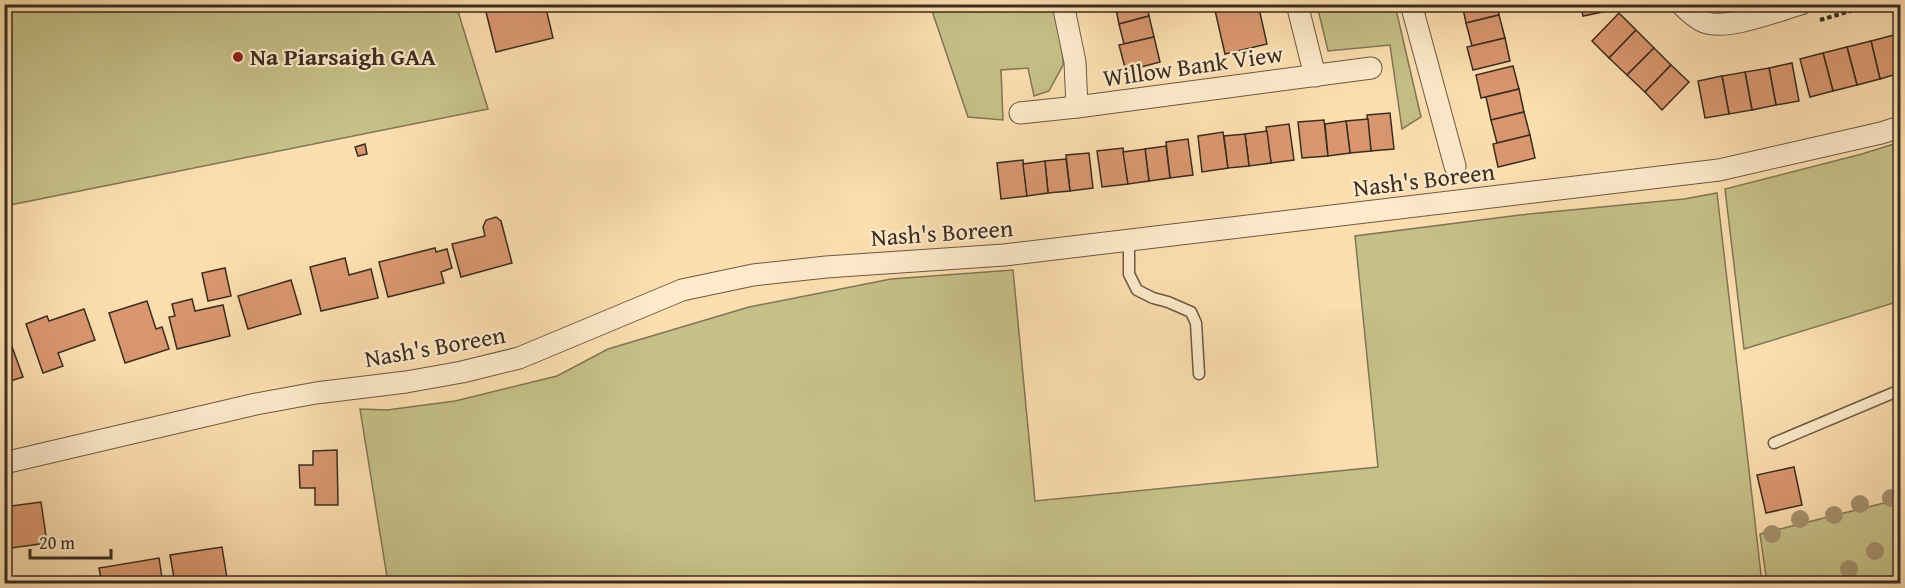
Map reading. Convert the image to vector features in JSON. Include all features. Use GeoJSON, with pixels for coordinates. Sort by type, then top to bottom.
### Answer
{"type":"FeatureCollection","features":[{"type":"Feature","properties":{"kind":"street","name":"Willow Bank View"},"geometry":{"type":"LineString","coordinates":[[1063,4],[1075,62],[1077,107]]}},
{"type":"Feature","properties":{"kind":"street","name":"Willow Bank View"},"geometry":{"type":"LineString","coordinates":[[1297,4],[1315,76]]}},
{"type":"Feature","properties":{"kind":"street"},"geometry":{"type":"LineString","coordinates":[[1411,4],[1455,166]]}},
{"type":"Feature","properties":{"kind":"street"},"geometry":{"type":"LineString","coordinates":[[1681,4],[1703,22],[1724,24],[1741,22],[1801,4]]}},
{"type":"Feature","properties":{"kind":"street","name":"Willow Bank View"},"geometry":{"type":"LineString","coordinates":[[1020,113],[1371,68]]}},
{"type":"Feature","properties":{"kind":"street","name":"Nash's Boreen"},"geometry":{"type":"LineString","coordinates":[[4,463],[256,404],[316,393],[405,382],[462,372],[519,358],[682,290],[753,275],[826,267],[1004,255],[1719,170],[1900,127]]}},
{"type":"Feature","properties":{"kind":"lane"},"geometry":{"type":"LineString","coordinates":[[1129,241],[1130,274],[1137,290],[1191,312],[1196,323],[1199,374]]}},
{"type":"Feature","properties":{"kind":"lane"},"geometry":{"type":"LineString","coordinates":[[1774,443],[1900,390]]}},
{"type":"Feature","properties":{"kind":"shaded area"},"geometry":{"type":"Polygon","coordinates":[[[1704,4],[1751,5],[1722,10],[1704,4]]]}},
{"type":"Feature","properties":{"kind":"shaded area","name":"Na Piarsaigh GAA"},"geometry":{"type":"Polygon","coordinates":[[[4,5],[456,5],[488,109],[5,206],[4,5]]]}},
{"type":"Feature","properties":{"kind":"shaded area"},"geometry":{"type":"Polygon","coordinates":[[[930,5],[1056,5],[1063,28],[1063,65],[1049,91],[1034,96],[1028,68],[1001,70],[1003,120],[968,117],[930,5]]]}},
{"type":"Feature","properties":{"kind":"shaded area"},"geometry":{"type":"Polygon","coordinates":[[[1317,5],[1395,5],[1421,117],[1402,129],[1390,45],[1328,51],[1317,5]]]}},
{"type":"Feature","properties":{"kind":"shaded area"},"geometry":{"type":"Polygon","coordinates":[[[1900,142],[1900,301],[1744,349],[1725,189],[1900,142]]]}},
{"type":"Feature","properties":{"kind":"shaded area"},"geometry":{"type":"Polygon","coordinates":[[[1717,193],[1762,583],[388,583],[360,409],[387,410],[455,401],[557,376],[608,349],[749,307],[891,279],[1013,270],[1035,501],[1378,467],[1355,236],[1520,215],[1684,199],[1717,193]]]}},
{"type":"Feature","properties":{"kind":"shaded area"},"geometry":{"type":"Polygon","coordinates":[[[1900,499],[1900,583],[1767,583],[1760,534],[1900,499]]]}},
{"type":"Feature","properties":{"kind":"building"},"geometry":{"type":"Polygon","coordinates":[[[484,4],[545,4],[553,38],[496,52],[484,4]]]}},
{"type":"Feature","properties":{"kind":"building"},"geometry":{"type":"Polygon","coordinates":[[[1115,4],[1147,4],[1149,16],[1119,24],[1115,4]]]}},
{"type":"Feature","properties":{"kind":"building"},"geometry":{"type":"Polygon","coordinates":[[[1258,4],[1267,44],[1225,54],[1214,6],[1258,4]]]}},
{"type":"Feature","properties":{"kind":"building"},"geometry":{"type":"Polygon","coordinates":[[[1462,4],[1497,4],[1499,15],[1466,23],[1462,4]]]}},
{"type":"Feature","properties":{"kind":"building"},"geometry":{"type":"Polygon","coordinates":[[[1580,4],[1621,4],[1622,8],[1583,16],[1580,4]]]}},
{"type":"Feature","properties":{"kind":"building"},"geometry":{"type":"Polygon","coordinates":[[[1619,13],[1636,30],[1609,58],[1592,41],[1619,13]]]}},
{"type":"Feature","properties":{"kind":"building"},"geometry":{"type":"Polygon","coordinates":[[[1499,15],[1505,38],[1472,46],[1466,23],[1499,15]]]}},
{"type":"Feature","properties":{"kind":"building"},"geometry":{"type":"Polygon","coordinates":[[[1149,16],[1154,37],[1124,44],[1119,24],[1149,16]]]}},
{"type":"Feature","properties":{"kind":"building"},"geometry":{"type":"Polygon","coordinates":[[[1636,30],[1654,48],[1627,75],[1609,58],[1636,30]]]}},
{"type":"Feature","properties":{"kind":"building"},"geometry":{"type":"Polygon","coordinates":[[[1894,35],[1900,60],[1900,73],[1880,79],[1871,41],[1894,35]]]}},
{"type":"Feature","properties":{"kind":"building"},"geometry":{"type":"Polygon","coordinates":[[[1154,37],[1160,62],[1126,71],[1119,45],[1154,37]]]}},
{"type":"Feature","properties":{"kind":"building"},"geometry":{"type":"Polygon","coordinates":[[[1505,38],[1510,61],[1473,70],[1467,47],[1505,38]]]}},
{"type":"Feature","properties":{"kind":"building"},"geometry":{"type":"Polygon","coordinates":[[[1871,41],[1880,79],[1857,85],[1847,47],[1871,41]]]}},
{"type":"Feature","properties":{"kind":"building"},"geometry":{"type":"Polygon","coordinates":[[[1847,47],[1857,85],[1833,91],[1823,53],[1847,47]]]}},
{"type":"Feature","properties":{"kind":"building"},"geometry":{"type":"Polygon","coordinates":[[[1654,48],[1671,65],[1645,92],[1627,75],[1654,48]]]}},
{"type":"Feature","properties":{"kind":"building"},"geometry":{"type":"Polygon","coordinates":[[[1823,53],[1833,91],[1810,97],[1800,59],[1823,53]]]}},
{"type":"Feature","properties":{"kind":"building"},"geometry":{"type":"Polygon","coordinates":[[[1792,63],[1799,101],[1776,105],[1769,68],[1792,63]]]}},
{"type":"Feature","properties":{"kind":"building"},"geometry":{"type":"Polygon","coordinates":[[[1671,65],[1689,82],[1662,110],[1645,92],[1671,65]]]}},
{"type":"Feature","properties":{"kind":"building"},"geometry":{"type":"Polygon","coordinates":[[[1513,66],[1519,89],[1481,98],[1476,75],[1513,66]]]}},
{"type":"Feature","properties":{"kind":"building"},"geometry":{"type":"Polygon","coordinates":[[[1769,68],[1776,105],[1752,110],[1745,72],[1769,68]]]}},
{"type":"Feature","properties":{"kind":"building"},"geometry":{"type":"Polygon","coordinates":[[[1745,72],[1752,110],[1729,114],[1722,76],[1745,72]]]}},
{"type":"Feature","properties":{"kind":"building"},"geometry":{"type":"Polygon","coordinates":[[[1722,76],[1729,114],[1705,118],[1698,81],[1722,76]]]}},
{"type":"Feature","properties":{"kind":"building"},"geometry":{"type":"Polygon","coordinates":[[[1519,89],[1524,112],[1491,120],[1486,97],[1519,89]]]}},
{"type":"Feature","properties":{"kind":"building"},"geometry":{"type":"Polygon","coordinates":[[[1524,112],[1530,135],[1497,143],[1491,120],[1524,112]]]}},
{"type":"Feature","properties":{"kind":"building"},"geometry":{"type":"Polygon","coordinates":[[[1390,113],[1394,149],[1371,151],[1367,115],[1390,113]]]}},
{"type":"Feature","properties":{"kind":"building"},"geometry":{"type":"Polygon","coordinates":[[[1368,119],[1371,151],[1350,153],[1346,121],[1368,119]]]}},
{"type":"Feature","properties":{"kind":"building"},"geometry":{"type":"Polygon","coordinates":[[[1324,120],[1328,156],[1302,158],[1298,122],[1324,120]]]}},
{"type":"Feature","properties":{"kind":"building"},"geometry":{"type":"Polygon","coordinates":[[[1346,121],[1350,153],[1328,156],[1325,124],[1346,121]]]}},
{"type":"Feature","properties":{"kind":"building"},"geometry":{"type":"Polygon","coordinates":[[[1289,124],[1294,160],[1271,163],[1266,127],[1289,124]]]}},
{"type":"Feature","properties":{"kind":"building"},"geometry":{"type":"Polygon","coordinates":[[[1267,131],[1271,163],[1249,166],[1245,134],[1267,131]]]}},
{"type":"Feature","properties":{"kind":"building"},"geometry":{"type":"Polygon","coordinates":[[[1223,132],[1228,168],[1202,172],[1198,136],[1223,132]]]}},
{"type":"Feature","properties":{"kind":"building"},"geometry":{"type":"Polygon","coordinates":[[[1245,134],[1249,166],[1228,168],[1224,136],[1245,134]]]}},
{"type":"Feature","properties":{"kind":"building"},"geometry":{"type":"Polygon","coordinates":[[[1530,135],[1535,158],[1498,167],[1493,144],[1530,135]]]}},
{"type":"Feature","properties":{"kind":"building"},"geometry":{"type":"Polygon","coordinates":[[[1188,139],[1193,175],[1170,178],[1166,142],[1188,139]]]}},
{"type":"Feature","properties":{"kind":"building"},"geometry":{"type":"Polygon","coordinates":[[[365,144],[367,154],[358,156],[355,147],[365,144]]]}},
{"type":"Feature","properties":{"kind":"building"},"geometry":{"type":"Polygon","coordinates":[[[1166,146],[1170,178],[1149,181],[1145,149],[1166,146]]]}},
{"type":"Feature","properties":{"kind":"building"},"geometry":{"type":"Polygon","coordinates":[[[1123,148],[1128,184],[1102,187],[1097,151],[1123,148]]]}},
{"type":"Feature","properties":{"kind":"building"},"geometry":{"type":"Polygon","coordinates":[[[1145,149],[1149,181],[1128,184],[1123,152],[1145,149]]]}},
{"type":"Feature","properties":{"kind":"building"},"geometry":{"type":"Polygon","coordinates":[[[1089,153],[1093,188],[1070,191],[1066,155],[1089,153]]]}},
{"type":"Feature","properties":{"kind":"building"},"geometry":{"type":"Polygon","coordinates":[[[1066,159],[1070,191],[1048,193],[1045,161],[1066,159]]]}},
{"type":"Feature","properties":{"kind":"building"},"geometry":{"type":"Polygon","coordinates":[[[1023,160],[1027,196],[1001,199],[997,163],[1023,160]]]}},
{"type":"Feature","properties":{"kind":"building"},"geometry":{"type":"Polygon","coordinates":[[[1045,161],[1048,193],[1027,196],[1023,164],[1045,161]]]}},
{"type":"Feature","properties":{"kind":"building"},"geometry":{"type":"Polygon","coordinates":[[[496,217],[501,221],[512,263],[461,277],[452,244],[485,236],[483,227],[486,220],[496,217]]]}},
{"type":"Feature","properties":{"kind":"building"},"geometry":{"type":"Polygon","coordinates":[[[435,248],[436,252],[447,249],[452,268],[441,272],[444,283],[388,297],[379,262],[435,248]]]}},
{"type":"Feature","properties":{"kind":"building"},"geometry":{"type":"Polygon","coordinates":[[[345,258],[349,275],[371,269],[378,298],[321,311],[310,267],[345,258]]]}},
{"type":"Feature","properties":{"kind":"building"},"geometry":{"type":"Polygon","coordinates":[[[225,268],[231,296],[208,301],[202,273],[225,268]]]}},
{"type":"Feature","properties":{"kind":"building"},"geometry":{"type":"Polygon","coordinates":[[[291,280],[301,314],[248,329],[238,296],[291,280]]]}},
{"type":"Feature","properties":{"kind":"building"},"geometry":{"type":"Polygon","coordinates":[[[192,299],[195,311],[223,305],[230,336],[177,349],[169,317],[175,316],[172,304],[192,299]]]}},
{"type":"Feature","properties":{"kind":"building"},"geometry":{"type":"Polygon","coordinates":[[[147,301],[156,329],[162,327],[169,349],[125,363],[109,313],[147,301]]]}},
{"type":"Feature","properties":{"kind":"building"},"geometry":{"type":"Polygon","coordinates":[[[84,309],[95,340],[58,353],[63,366],[43,373],[26,324],[47,316],[49,321],[84,309]]]}},
{"type":"Feature","properties":{"kind":"building"},"geometry":{"type":"Polygon","coordinates":[[[1900,322],[1900,344],[1893,325],[1900,322]]]}},
{"type":"Feature","properties":{"kind":"building"},"geometry":{"type":"Polygon","coordinates":[[[11,344],[23,377],[4,383],[4,346],[11,344]]]}},
{"type":"Feature","properties":{"kind":"building"},"geometry":{"type":"Polygon","coordinates":[[[337,450],[338,505],[315,505],[315,488],[300,488],[299,465],[313,465],[313,451],[337,450]]]}},
{"type":"Feature","properties":{"kind":"building"},"geometry":{"type":"Polygon","coordinates":[[[1794,467],[1802,505],[1766,513],[1757,475],[1794,467]]]}},
{"type":"Feature","properties":{"kind":"building"},"geometry":{"type":"Polygon","coordinates":[[[41,502],[47,543],[4,549],[4,507],[41,502]]]}},
{"type":"Feature","properties":{"kind":"building"},"geometry":{"type":"Polygon","coordinates":[[[222,547],[227,578],[192,584],[175,584],[170,555],[222,547]]]}},
{"type":"Feature","properties":{"kind":"building"},"geometry":{"type":"Polygon","coordinates":[[[159,558],[163,584],[102,584],[99,568],[159,558]]]}},
{"type":"Feature","properties":{"kind":"place","name":"Na Piarsaigh GAA"},"geometry":{"type":"Point","coordinates":[238,57]}}]}
